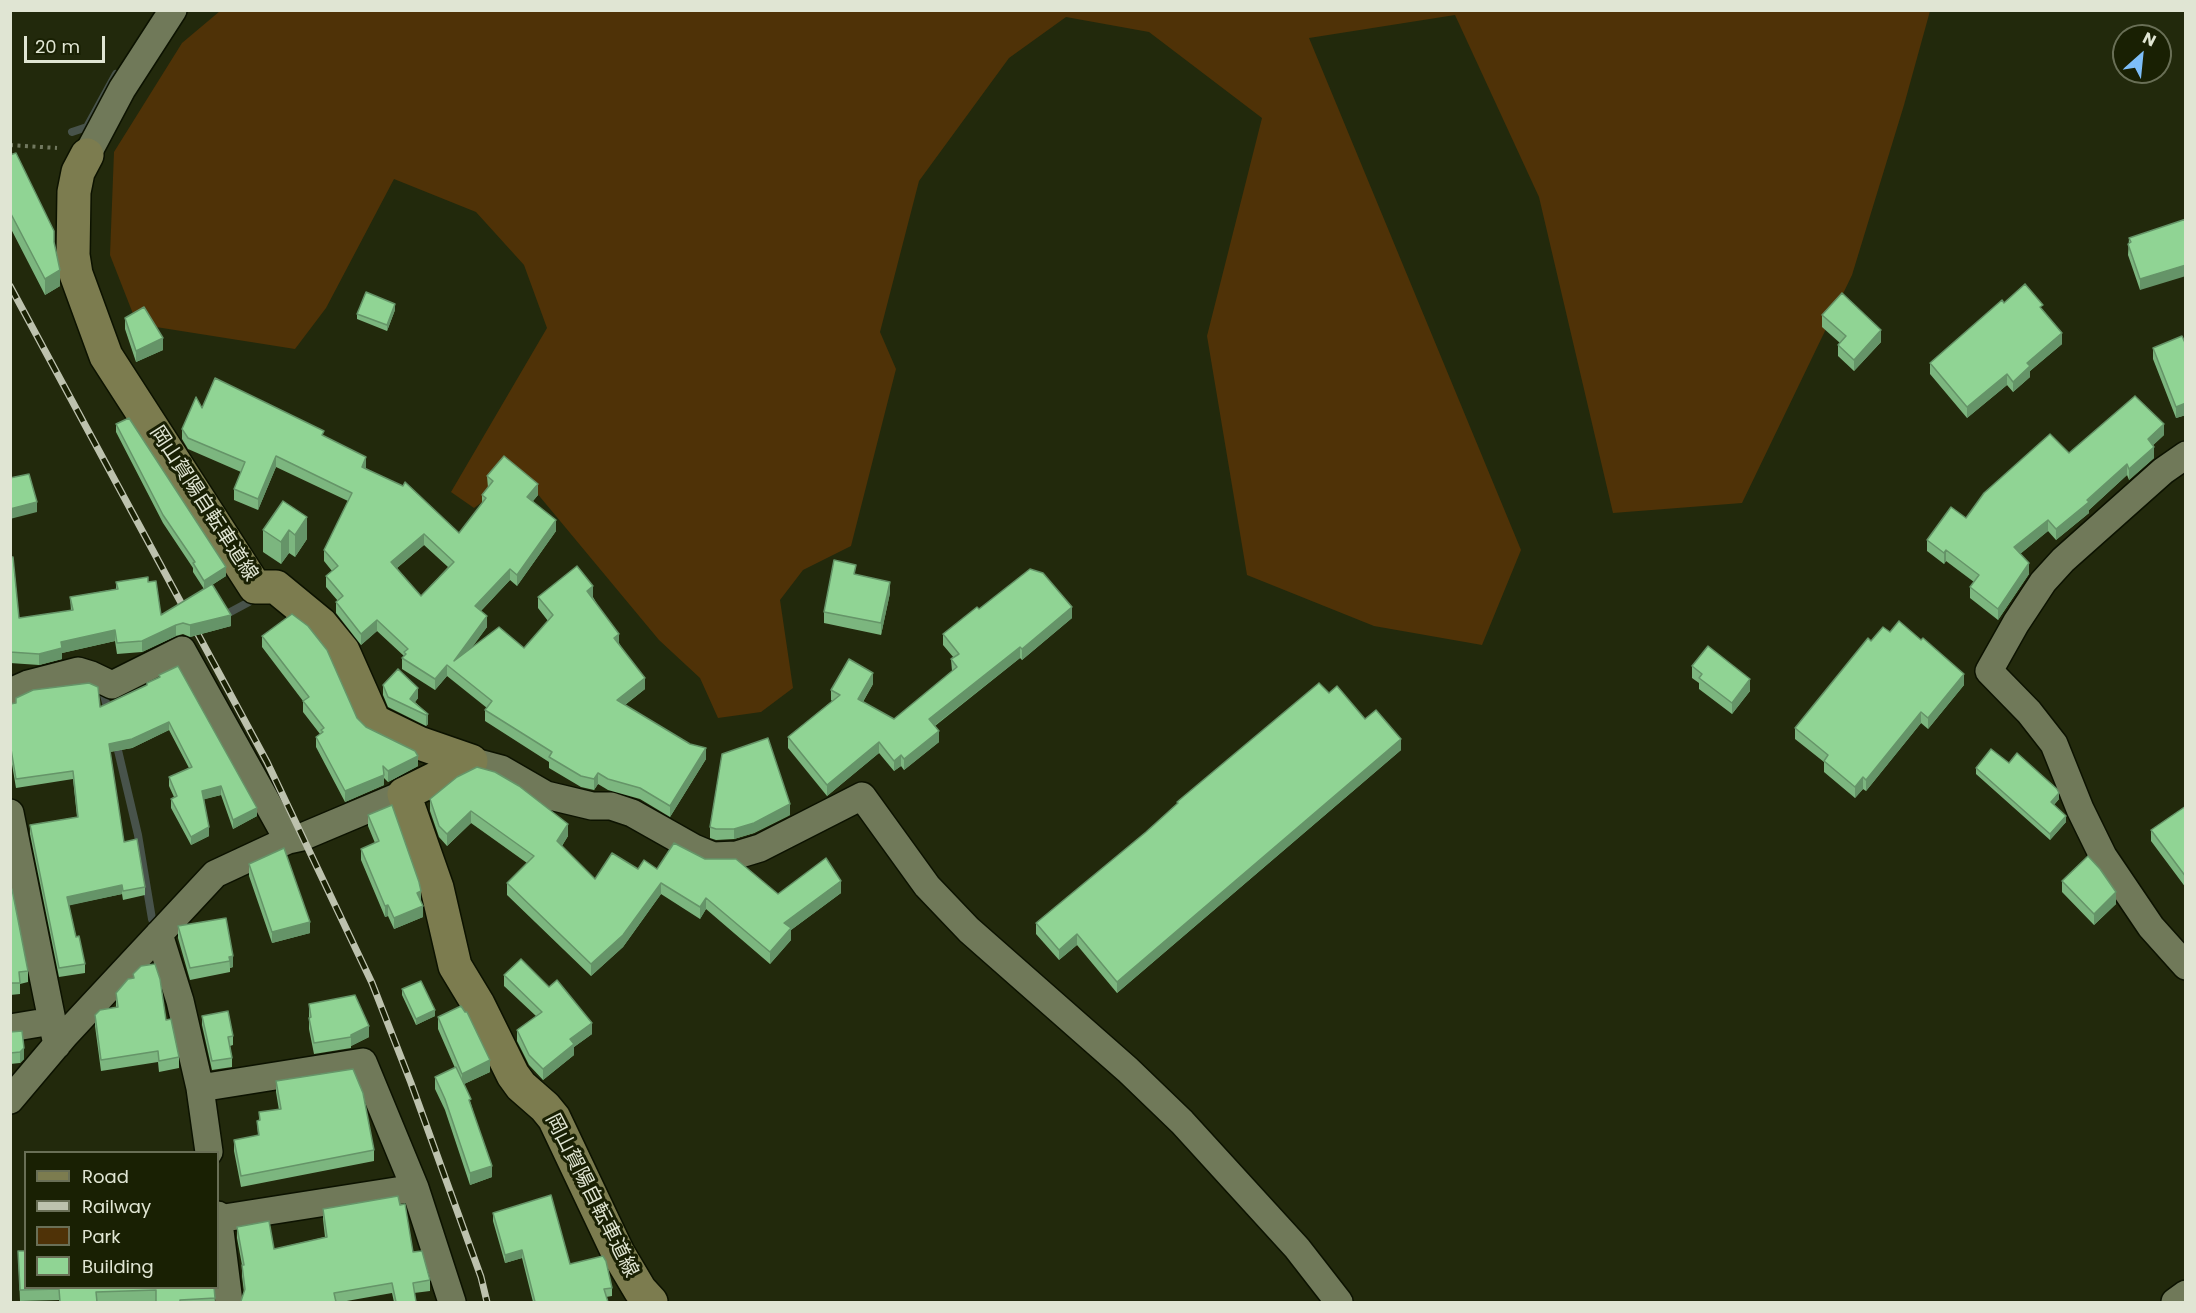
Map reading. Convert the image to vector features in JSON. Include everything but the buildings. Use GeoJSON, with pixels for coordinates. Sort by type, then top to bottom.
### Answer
{"type":"FeatureCollection","features":[{"type":"Feature","properties":{"kind":"main road","name":"岡山賀陽自転車道線"},"geometry":{"type":"LineString","coordinates":[[87,155],[78,172],[74,192],[73,255],[76,274],[106,356],[255,587],[276,587],[321,624],[343,651],[374,721],[419,742],[471,761]]}},
{"type":"Feature","properties":{"kind":"main road"},"geometry":{"type":"LineString","coordinates":[[404,794],[471,761]]}},
{"type":"Feature","properties":{"kind":"main road","name":"岡山賀陽自転車道線"},"geometry":{"type":"LineString","coordinates":[[404,794],[437,888],[455,966],[478,1004],[513,1075],[521,1086],[554,1118],[618,1253],[640,1290],[651,1302]]}},
{"type":"Feature","properties":{"kind":"street"},"geometry":{"type":"LineString","coordinates":[[87,155],[122,89],[172,10]]}},
{"type":"Feature","properties":{"kind":"street"},"geometry":{"type":"LineString","coordinates":[[2186,455],[2163,471],[2063,560],[2043,582],[2016,623],[1989,672],[2029,712],[2054,744],[2080,809],[2103,856],[2151,927],[2186,966]]}},
{"type":"Feature","properties":{"kind":"street"},"geometry":{"type":"LineString","coordinates":[[10,692],[28,684],[78,671],[112,685],[182,650],[288,840]]}},
{"type":"Feature","properties":{"kind":"street"},"geometry":{"type":"LineString","coordinates":[[471,761],[501,769],[546,795],[592,806],[611,806],[632,813],[694,848],[713,856],[736,855],[760,848],[862,796],[927,886],[986,945],[1128,1070],[1182,1122],[1297,1248],[1339,1302]]}},
{"type":"Feature","properties":{"kind":"street"},"geometry":{"type":"LineString","coordinates":[[10,1100],[55,1033],[159,934],[215,874],[288,840],[302,837],[404,794]]}},
{"type":"Feature","properties":{"kind":"street"},"geometry":{"type":"LineString","coordinates":[[10,813],[55,1033]]}},
{"type":"Feature","properties":{"kind":"street"},"geometry":{"type":"LineString","coordinates":[[159,934],[180,1001],[200,1088],[209,1151]]}},
{"type":"Feature","properties":{"kind":"street"},"geometry":{"type":"LineString","coordinates":[[10,1028],[55,1033]]}},
{"type":"Feature","properties":{"kind":"street"},"geometry":{"type":"LineString","coordinates":[[200,1088],[363,1062],[415,1188],[452,1302]]}},
{"type":"Feature","properties":{"kind":"street"},"geometry":{"type":"LineString","coordinates":[[219,1217],[415,1188]]}},
{"type":"Feature","properties":{"kind":"street"},"geometry":{"type":"LineString","coordinates":[[219,1225],[229,1302]]}},
{"type":"Feature","properties":{"kind":"street"},"geometry":{"type":"LineString","coordinates":[[2175,1302],[2186,1294]]}},
{"type":"Feature","properties":{"kind":"path"},"geometry":{"type":"LineString","coordinates":[[10,145],[70,149],[87,155]]}},
{"type":"Feature","properties":{"kind":"green space"},"geometry":{"type":"Polygon","coordinates":[[[220,11],[1930,11],[1852,275],[1742,503],[1613,513],[1539,197],[1455,15],[1309,38],[1521,550],[1482,645],[1374,626],[1247,575],[1207,336],[1262,118],[1149,32],[1066,17],[1009,58],[919,181],[880,332],[896,369],[851,546],[803,570],[780,600],[793,688],[761,712],[718,718],[700,678],[659,640],[521,474],[474,508],[451,492],[547,328],[524,265],[476,212],[394,179],[326,308],[295,349],[137,324],[110,255],[114,152],[182,43],[220,11]]]}},
{"type":"Feature","properties":{"kind":"waterway"},"geometry":{"type":"LineString","coordinates":[[72,132],[87,127],[116,74]]}},
{"type":"Feature","properties":{"kind":"waterway"},"geometry":{"type":"LineString","coordinates":[[221,617],[249,602]]}},
{"type":"Feature","properties":{"kind":"waterway"},"geometry":{"type":"LineString","coordinates":[[102,687],[109,715]]}},
{"type":"Feature","properties":{"kind":"waterway"},"geometry":{"type":"LineString","coordinates":[[116,742],[138,835],[152,919]]}},
{"type":"Feature","properties":{"kind":"railway"},"geometry":{"type":"LineString","coordinates":[[10,286],[267,762],[372,983],[411,1083],[481,1277],[487,1302]]}}]}
